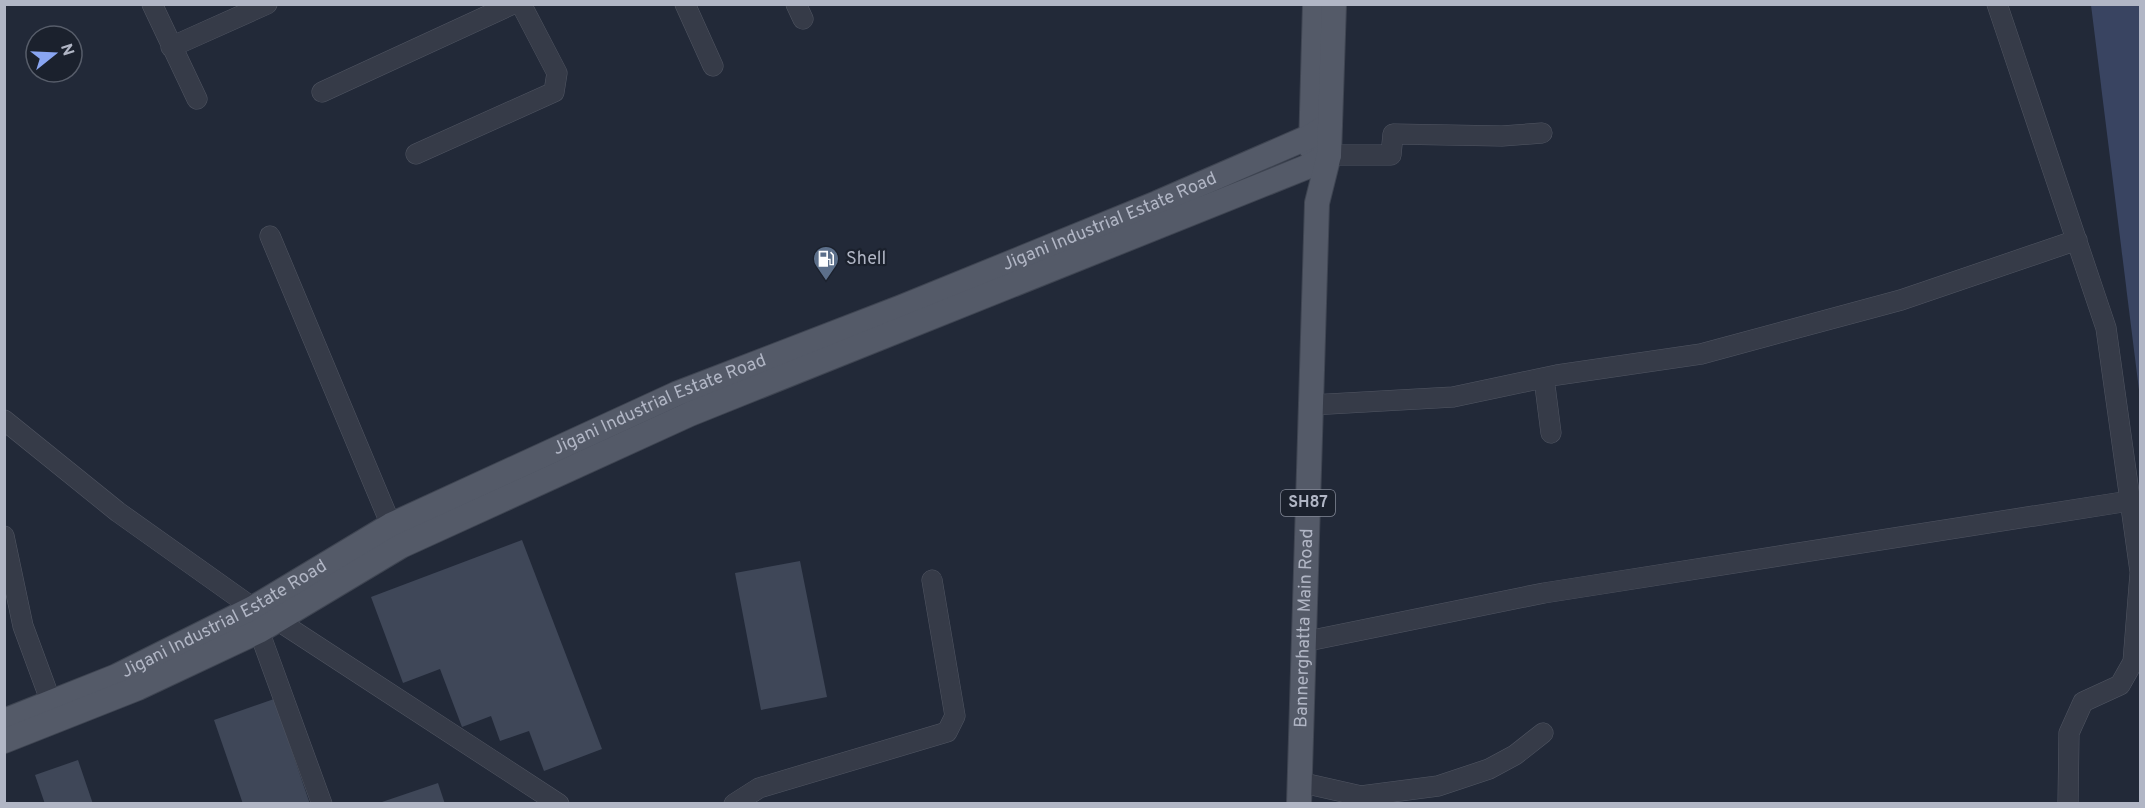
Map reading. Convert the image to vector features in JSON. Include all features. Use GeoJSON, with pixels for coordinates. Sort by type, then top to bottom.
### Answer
{"type":"FeatureCollection","features":[{"type":"Feature","properties":{"kind":"main road","name":"Bannerghatta Main Road"},"geometry":{"type":"LineString","coordinates":[[1316,4],[1321,130]]}},
{"type":"Feature","properties":{"kind":"main road","name":"Bannerghatta Main Road"},"geometry":{"type":"LineString","coordinates":[[1299,793],[1317,203],[1321,130],[1334,4]]}},
{"type":"Feature","properties":{"kind":"main road","name":"Jigani Industrial Estate Road"},"geometry":{"type":"LineString","coordinates":[[4,721],[263,620],[391,525],[676,394],[1090,230],[1321,130]]}},
{"type":"Feature","properties":{"kind":"main road","name":"Jigani Industrial Estate Road"},"geometry":{"type":"LineString","coordinates":[[4,741],[138,688],[401,546],[690,414],[918,325],[1319,160]]}},
{"type":"Feature","properties":{"kind":"street"},"geometry":{"type":"LineString","coordinates":[[152,4],[197,99]]}},
{"type":"Feature","properties":{"kind":"street"},"geometry":{"type":"LineString","coordinates":[[171,47],[267,4]]}},
{"type":"Feature","properties":{"kind":"street"},"geometry":{"type":"LineString","coordinates":[[322,92],[513,4]]}},
{"type":"Feature","properties":{"kind":"street"},"geometry":{"type":"LineString","coordinates":[[416,154],[554,92],[557,74],[521,4]]}},
{"type":"Feature","properties":{"kind":"street"},"geometry":{"type":"LineString","coordinates":[[685,4],[713,66]]}},
{"type":"Feature","properties":{"kind":"street"},"geometry":{"type":"LineString","coordinates":[[1997,4],[2106,328],[2140,573],[2133,662],[2120,685],[2084,702],[2069,733],[2068,804]]}},
{"type":"Feature","properties":{"kind":"street"},"geometry":{"type":"LineString","coordinates":[[1319,160],[1390,155],[1393,134],[1502,136],[1542,134]]}},
{"type":"Feature","properties":{"kind":"street"},"geometry":{"type":"LineString","coordinates":[[270,236],[391,525]]}},
{"type":"Feature","properties":{"kind":"street"},"geometry":{"type":"LineString","coordinates":[[1311,405],[1453,397],[1544,378],[1701,354],[1901,300],[2077,240]]}},
{"type":"Feature","properties":{"kind":"street"},"geometry":{"type":"LineString","coordinates":[[1544,378],[1551,433]]}},
{"type":"Feature","properties":{"kind":"street"},"geometry":{"type":"LineString","coordinates":[[4,420],[118,512],[263,620],[559,804]]}},
{"type":"Feature","properties":{"kind":"street"},"geometry":{"type":"LineString","coordinates":[[1303,642],[1544,593],[2129,501]]}},
{"type":"Feature","properties":{"kind":"street"},"geometry":{"type":"LineString","coordinates":[[4,536],[23,626],[51,702]]}},
{"type":"Feature","properties":{"kind":"street"},"geometry":{"type":"LineString","coordinates":[[734,804],[759,788],[947,732],[955,716],[932,580]]}},
{"type":"Feature","properties":{"kind":"street"},"geometry":{"type":"LineString","coordinates":[[263,620],[322,804]]}},
{"type":"Feature","properties":{"kind":"street"},"geometry":{"type":"LineString","coordinates":[[1299,793],[1361,796],[1438,786],[1489,769],[1515,755],[1543,733]]}},
{"type":"Feature","properties":{"kind":"water"},"geometry":{"type":"Polygon","coordinates":[[[2091,5],[2140,5],[2140,398],[2091,5]]]}},
{"type":"Feature","properties":{"kind":"building"},"geometry":{"type":"Polygon","coordinates":[[[522,540],[602,749],[544,771],[529,731],[500,741],[491,716],[462,727],[440,669],[403,683],[371,597],[522,540]]]}},
{"type":"Feature","properties":{"kind":"building"},"geometry":{"type":"Polygon","coordinates":[[[800,561],[827,697],[761,710],[735,573],[800,561]]]}},
{"type":"Feature","properties":{"kind":"building"},"geometry":{"type":"Polygon","coordinates":[[[274,699],[310,804],[243,804],[214,720],[274,699]]]}},
{"type":"Feature","properties":{"kind":"building"},"geometry":{"type":"Polygon","coordinates":[[[78,760],[93,804],[45,804],[35,775],[78,760]]]}},
{"type":"Feature","properties":{"kind":"building"},"geometry":{"type":"Polygon","coordinates":[[[438,783],[445,804],[379,804],[379,803],[438,783]]]}},
{"type":"Feature","properties":{"kind":"place","name":"Shell"},"geometry":{"type":"Point","coordinates":[826,282]}}]}
